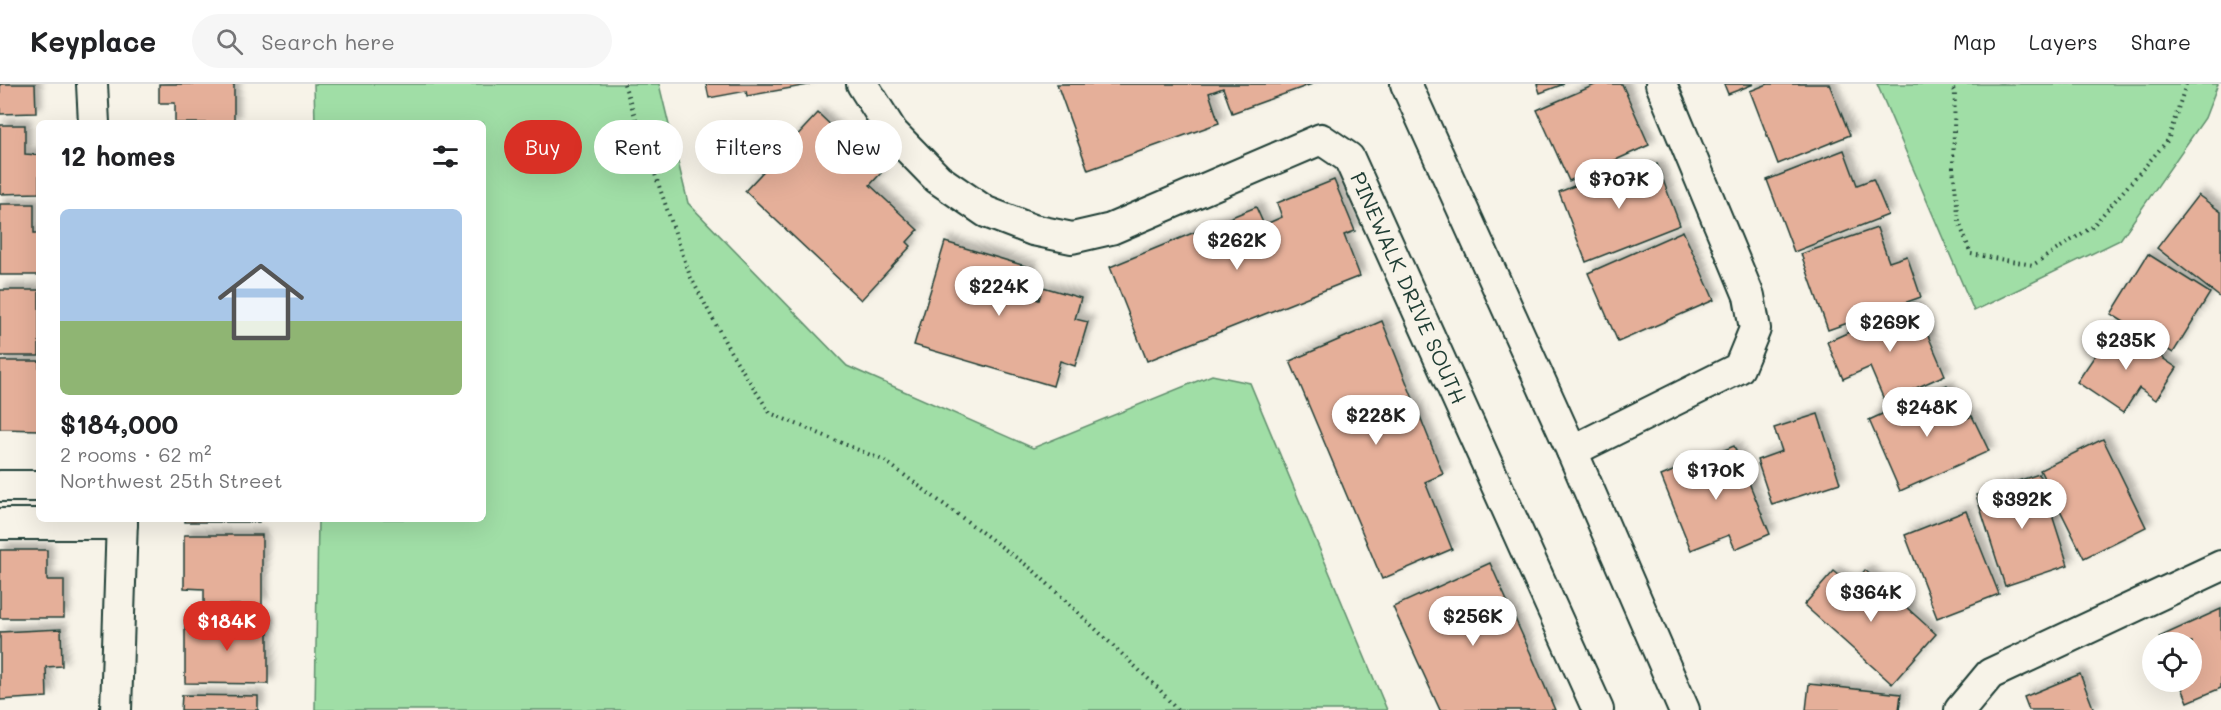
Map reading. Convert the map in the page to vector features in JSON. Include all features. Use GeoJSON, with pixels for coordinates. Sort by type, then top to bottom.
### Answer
{"type":"FeatureCollection","features":[{"type":"Feature","properties":{"kind":"street"},"geometry":{"type":"LineString","coordinates":[[92,84],[94,120]]}},
{"type":"Feature","properties":{"kind":"street","name":"PINEWALK DRIVE SOUTH"},"geometry":{"type":"LineString","coordinates":[[862,84],[893,133],[938,179],[986,212],[1033,230],[1072,238],[1111,229],[1321,139],[1349,158],[1598,710]]}},
{"type":"Feature","properties":{"kind":"street"},"geometry":{"type":"LineString","coordinates":[[1406,84],[1572,452],[1684,710]]}},
{"type":"Feature","properties":{"kind":"street"},"geometry":{"type":"LineString","coordinates":[[1572,452],[1739,368],[1755,329],[1749,296],[1661,84]]}},
{"type":"Feature","properties":{"kind":"street"},"geometry":{"type":"LineString","coordinates":[[0,486],[36,486]]}},
{"type":"Feature","properties":{"kind":"street"},"geometry":{"type":"LineString","coordinates":[[0,524],[81,522]]}},
{"type":"Feature","properties":{"kind":"street"},"geometry":{"type":"LineString","coordinates":[[116,710],[122,522]]}},
{"type":"Feature","properties":{"kind":"street"},"geometry":{"type":"LineString","coordinates":[[1960,710],[1990,674],[2221,566]]}},
{"type":"Feature","properties":{"kind":"path"},"geometry":{"type":"LineString","coordinates":[[624,84],[690,276],[730,351],[770,413],[885,461],[1033,570],[1159,689],[1177,710]]}},
{"type":"Feature","properties":{"kind":"path"},"geometry":{"type":"LineString","coordinates":[[1950,84],[1955,92],[1953,168],[1959,222],[1971,254],[2034,265],[2092,227],[2168,140],[2187,84]]}},
{"type":"Feature","properties":{"kind":"green space"},"geometry":{"type":"Polygon","coordinates":[[[314,84],[659,84],[668,120],[594,120],[594,174],[681,174],[688,203],[847,366],[1033,448],[1212,375],[1250,383],[1387,710],[315,710],[318,522],[486,522],[486,120],[315,120],[314,84]]]}},
{"type":"Feature","properties":{"kind":"green space"},"geometry":{"type":"Polygon","coordinates":[[[1877,84],[2218,84],[2205,118],[2120,240],[1974,311],[1877,84]]]}},
{"type":"Feature","properties":{"kind":"building"},"geometry":{"type":"Polygon","coordinates":[[[0,84],[35,84],[36,113],[0,114],[0,84]]]}},
{"type":"Feature","properties":{"kind":"building"},"geometry":{"type":"Polygon","coordinates":[[[159,84],[234,84],[234,120],[175,120],[175,103],[159,103],[159,84]]]}},
{"type":"Feature","properties":{"kind":"building"},"geometry":{"type":"Polygon","coordinates":[[[706,84],[808,85],[747,96],[746,91],[709,98],[706,84]]]}},
{"type":"Feature","properties":{"kind":"building"},"geometry":{"type":"Polygon","coordinates":[[[1057,84],[1312,84],[1232,113],[1223,88],[1209,93],[1219,123],[1088,170],[1057,84]]]}},
{"type":"Feature","properties":{"kind":"building"},"geometry":{"type":"Polygon","coordinates":[[[1537,84],[1564,84],[1540,93],[1537,84]]]}},
{"type":"Feature","properties":{"kind":"building"},"geometry":{"type":"Polygon","coordinates":[[[1597,84],[1622,84],[1649,145],[1569,181],[1537,110],[1597,84]]]}},
{"type":"Feature","properties":{"kind":"building"},"geometry":{"type":"Polygon","coordinates":[[[1724,84],[1754,84],[1728,94],[1724,84]]]}},
{"type":"Feature","properties":{"kind":"building"},"geometry":{"type":"Polygon","coordinates":[[[1768,84],[1829,84],[1850,135],[1778,164],[1750,91],[1768,84]]]}},
{"type":"Feature","properties":{"kind":"building"},"geometry":{"type":"Polygon","coordinates":[[[818,113],[825,120],[815,120],[815,174],[880,174],[870,185],[918,230],[907,242],[911,246],[861,300],[745,191],[761,174],[803,174],[803,129],[818,113]]]}},
{"type":"Feature","properties":{"kind":"building"},"geometry":{"type":"Polygon","coordinates":[[[0,125],[25,125],[25,154],[36,155],[36,193],[0,194],[0,125]]]}},
{"type":"Feature","properties":{"kind":"building"},"geometry":{"type":"Polygon","coordinates":[[[1844,150],[1857,185],[1873,179],[1888,215],[1794,252],[1767,180],[1844,150]]]}},
{"type":"Feature","properties":{"kind":"building"},"geometry":{"type":"Polygon","coordinates":[[[1657,164],[1680,225],[1586,262],[1559,192],[1623,167],[1627,176],[1657,164]]]}},
{"type":"Feature","properties":{"kind":"building"},"geometry":{"type":"Polygon","coordinates":[[[1334,180],[1355,231],[1344,235],[1360,276],[1147,361],[1110,267],[1256,207],[1264,225],[1282,217],[1277,203],[1334,180]]]}},
{"type":"Feature","properties":{"kind":"building"},"geometry":{"type":"Polygon","coordinates":[[[2198,195],[2221,212],[2221,298],[2157,248],[2198,195]]]}},
{"type":"Feature","properties":{"kind":"building"},"geometry":{"type":"Polygon","coordinates":[[[0,204],[34,204],[36,275],[0,275],[0,204]]]}},
{"type":"Feature","properties":{"kind":"building"},"geometry":{"type":"Polygon","coordinates":[[[1877,228],[1889,262],[1907,256],[1921,297],[1828,330],[1801,254],[1877,228]]]}},
{"type":"Feature","properties":{"kind":"building"},"geometry":{"type":"Polygon","coordinates":[[[1683,231],[1714,300],[1618,342],[1588,273],[1683,231]]]}},
{"type":"Feature","properties":{"kind":"building"},"geometry":{"type":"Polygon","coordinates":[[[945,242],[1032,268],[1023,295],[1039,300],[1043,287],[1081,298],[1075,319],[1088,322],[1075,366],[1060,361],[1053,386],[914,345],[945,242]]]}},
{"type":"Feature","properties":{"kind":"building"},"geometry":{"type":"Polygon","coordinates":[[[2148,254],[2210,293],[2173,353],[2111,314],[2148,254]]]}},
{"type":"Feature","properties":{"kind":"building"},"geometry":{"type":"Polygon","coordinates":[[[0,290],[36,290],[36,356],[0,356],[0,290]]]}},
{"type":"Feature","properties":{"kind":"building"},"geometry":{"type":"Polygon","coordinates":[[[1914,303],[1945,375],[1885,402],[1870,367],[1843,379],[1827,342],[1914,303]]]}},
{"type":"Feature","properties":{"kind":"building"},"geometry":{"type":"Polygon","coordinates":[[[1382,321],[1443,474],[1425,482],[1452,549],[1382,579],[1290,361],[1382,321]]]}},
{"type":"Feature","properties":{"kind":"building"},"geometry":{"type":"Polygon","coordinates":[[[2115,326],[2177,368],[2156,400],[2139,388],[2123,413],[2077,382],[2115,326]]]}},
{"type":"Feature","properties":{"kind":"building"},"geometry":{"type":"Polygon","coordinates":[[[0,361],[36,361],[36,430],[0,429],[0,361]]]}},
{"type":"Feature","properties":{"kind":"building"},"geometry":{"type":"Polygon","coordinates":[[[1947,385],[1963,420],[1972,416],[1989,451],[1900,491],[1869,420],[1947,385]]]}},
{"type":"Feature","properties":{"kind":"building"},"geometry":{"type":"Polygon","coordinates":[[[1818,414],[1840,483],[1772,505],[1757,460],[1782,451],[1774,428],[1818,414]]]}},
{"type":"Feature","properties":{"kind":"building"},"geometry":{"type":"Polygon","coordinates":[[[2103,439],[2146,527],[2084,558],[2040,470],[2103,439]]]}},
{"type":"Feature","properties":{"kind":"building"},"geometry":{"type":"Polygon","coordinates":[[[1734,446],[1770,534],[1735,549],[1729,535],[1691,550],[1661,476],[1734,446]]]}},
{"type":"Feature","properties":{"kind":"building"},"geometry":{"type":"Polygon","coordinates":[[[2039,474],[2068,565],[2005,586],[1976,495],[2039,474]]]}},
{"type":"Feature","properties":{"kind":"building"},"geometry":{"type":"Polygon","coordinates":[[[1966,511],[1999,594],[1937,618],[1905,535],[1966,511]]]}},
{"type":"Feature","properties":{"kind":"building"},"geometry":{"type":"Polygon","coordinates":[[[184,535],[262,535],[262,605],[204,605],[204,589],[184,588],[184,535]]]}},
{"type":"Feature","properties":{"kind":"building"},"geometry":{"type":"Polygon","coordinates":[[[0,550],[47,550],[47,580],[64,580],[64,618],[0,618],[0,550]]]}},
{"type":"Feature","properties":{"kind":"building"},"geometry":{"type":"Polygon","coordinates":[[[1490,563],[1555,710],[1440,710],[1393,607],[1490,563]]]}},
{"type":"Feature","properties":{"kind":"building"},"geometry":{"type":"Polygon","coordinates":[[[1865,570],[1936,634],[1892,684],[1804,605],[1834,571],[1852,586],[1865,570]]]}},
{"type":"Feature","properties":{"kind":"building"},"geometry":{"type":"Polygon","coordinates":[[[2221,609],[2221,688],[2188,702],[2184,692],[2202,692],[2202,632],[2170,632],[2221,609]]]}},
{"type":"Feature","properties":{"kind":"building"},"geometry":{"type":"Polygon","coordinates":[[[185,620],[268,620],[268,684],[185,683],[185,620]]]}},
{"type":"Feature","properties":{"kind":"building"},"geometry":{"type":"Polygon","coordinates":[[[61,629],[62,666],[46,667],[47,697],[0,700],[0,632],[61,629]]]}},
{"type":"Feature","properties":{"kind":"building"},"geometry":{"type":"Polygon","coordinates":[[[2080,674],[2094,710],[2029,710],[2024,697],[2080,674]]]}},
{"type":"Feature","properties":{"kind":"building"},"geometry":{"type":"Polygon","coordinates":[[[1809,684],[1901,694],[1899,710],[1806,710],[1809,684]]]}},
{"type":"Feature","properties":{"kind":"building"},"geometry":{"type":"Polygon","coordinates":[[[182,695],[258,696],[258,710],[181,710],[182,695]]]}}]}
